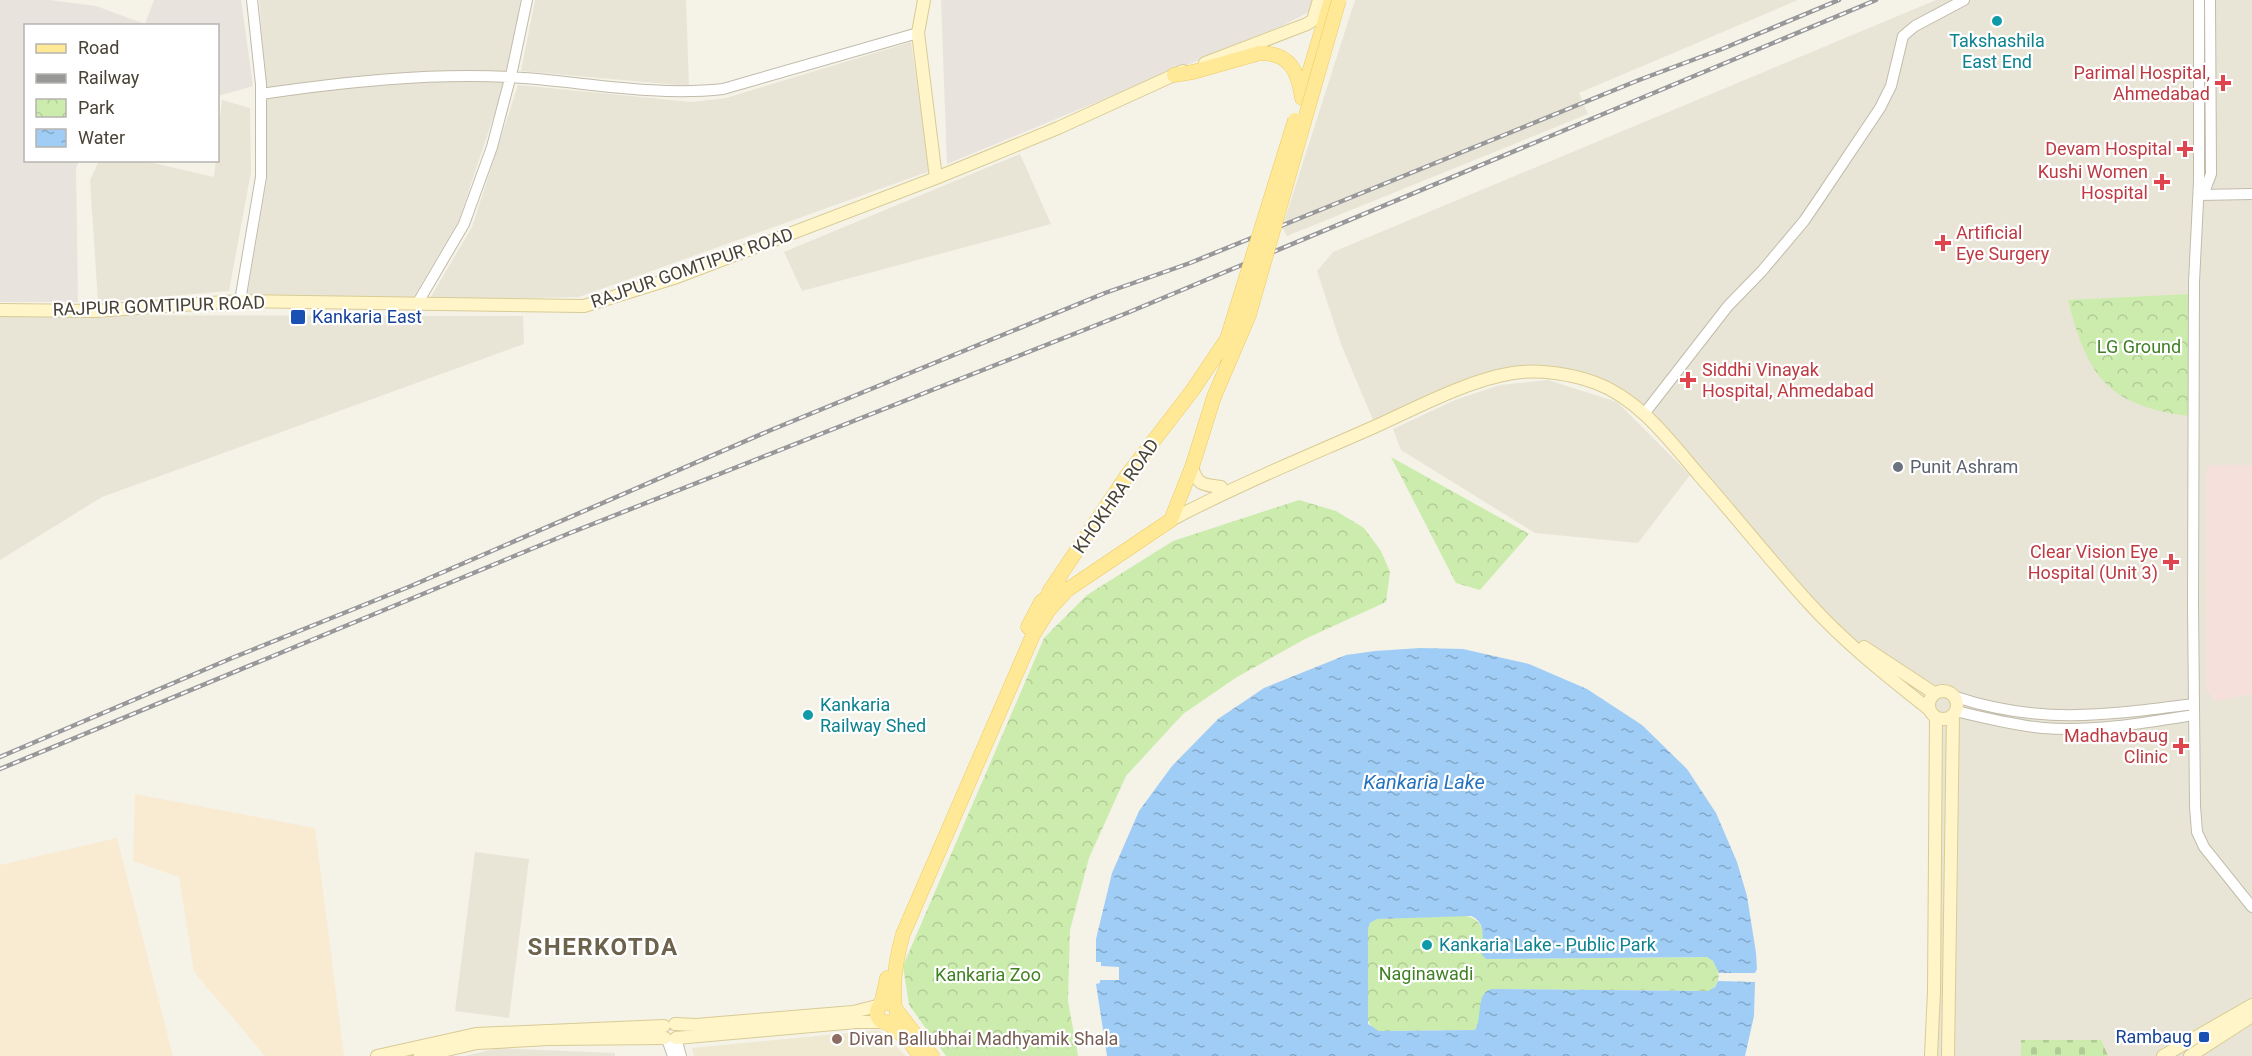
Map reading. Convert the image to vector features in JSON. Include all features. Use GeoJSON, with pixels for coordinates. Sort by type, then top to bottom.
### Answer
{"type":"FeatureCollection","features":[{"type":"Feature","properties":{"kind":"main road"},"geometry":{"type":"LineString","coordinates":[[924,0],[918,33],[936,178]]}},
{"type":"Feature","properties":{"kind":"main road","name":"RAJPUR GOMTIPUR ROAD"},"geometry":{"type":"LineString","coordinates":[[0,310],[95,311],[240,302],[584,306],[677,277],[936,178],[1058,128],[1174,75],[1307,24],[1313,20],[1319,0]]}},
{"type":"Feature","properties":{"kind":"main road","name":"KHOKHRA ROAD"},"geometry":{"type":"LineString","coordinates":[[1033,627],[1041,602],[1128,474],[1192,391],[1227,339],[1331,0]]}},
{"type":"Feature","properties":{"kind":"main road"},"geometry":{"type":"LineString","coordinates":[[1174,515],[1214,397],[1249,315],[1339,0]]}},
{"type":"Feature","properties":{"kind":"main road"},"geometry":{"type":"LineString","coordinates":[[1174,75],[1193,72],[1260,53],[1271,53],[1285,59],[1292,66],[1302,99]]}},
{"type":"Feature","properties":{"kind":"main road"},"geometry":{"type":"LineString","coordinates":[[1174,515],[1221,487],[1437,392],[1500,368],[1539,365],[1576,370],[1600,377],[1664,423],[1812,596],[1842,627],[1868,651],[1934,693]]}},
{"type":"Feature","properties":{"kind":"main road"},"geometry":{"type":"LineString","coordinates":[[1041,602],[1066,587],[1138,533],[1440,398],[1490,378],[1515,372],[1575,376],[1598,383],[1646,411],[1836,633],[1933,714],[1945,719],[1955,713]]}},
{"type":"Feature","properties":{"kind":"main road"},"geometry":{"type":"LineString","coordinates":[[1192,467],[1195,478],[1200,483],[1221,487]]}},
{"type":"Feature","properties":{"kind":"main road"},"geometry":{"type":"LineString","coordinates":[[932,1056],[891,1008],[886,988],[889,957],[894,940],[919,889],[1033,627],[1066,587],[1067,566]]}},
{"type":"Feature","properties":{"kind":"main road"},"geometry":{"type":"LineString","coordinates":[[1948,691],[1956,697],[1958,702],[1955,713],[1948,1050],[1931,1050],[1933,714],[1929,701],[1934,693],[1948,691]]}},
{"type":"Feature","properties":{"kind":"main road"},"geometry":{"type":"LineString","coordinates":[[2163,1056],[2252,1005]]}},
{"type":"Feature","properties":{"kind":"main road"},"geometry":{"type":"LineString","coordinates":[[891,1008],[878,1010],[878,1016],[909,1041],[920,1056]]}},
{"type":"Feature","properties":{"kind":"main road"},"geometry":{"type":"LineString","coordinates":[[669,1033],[696,1025],[891,1008]]}},
{"type":"Feature","properties":{"kind":"main road"},"geometry":{"type":"LineString","coordinates":[[2190,1056],[2252,1016]]}},
{"type":"Feature","properties":{"kind":"main road"},"geometry":{"type":"LineString","coordinates":[[377,1056],[476,1034],[493,1038],[669,1033],[887,1022]]}},
{"type":"Feature","properties":{"kind":"main road"},"geometry":{"type":"LineString","coordinates":[[420,1056],[493,1038]]}},
{"type":"Feature","properties":{"kind":"street"},"geometry":{"type":"LineString","coordinates":[[240,302],[261,177],[261,94],[252,0]]}},
{"type":"Feature","properties":{"kind":"street"},"geometry":{"type":"LineString","coordinates":[[417,304],[464,224],[492,147],[511,77],[527,0]]}},
{"type":"Feature","properties":{"kind":"street"},"geometry":{"type":"LineString","coordinates":[[1646,411],[1728,306],[1762,271],[1814,206],[1878,112],[1891,86],[1903,36],[1915,26],[1964,0]]}},
{"type":"Feature","properties":{"kind":"street"},"geometry":{"type":"LineString","coordinates":[[2192,0],[2193,173],[2201,195]]}},
{"type":"Feature","properties":{"kind":"street"},"geometry":{"type":"LineString","coordinates":[[2199,0],[2202,180]]}},
{"type":"Feature","properties":{"kind":"street"},"geometry":{"type":"LineString","coordinates":[[2204,0],[2202,180],[2194,282],[2195,806],[2197,832],[2204,847],[2252,907]]}},
{"type":"Feature","properties":{"kind":"street"},"geometry":{"type":"LineString","coordinates":[[2201,195],[2211,174],[2210,0]]}},
{"type":"Feature","properties":{"kind":"street"},"geometry":{"type":"LineString","coordinates":[[261,94],[302,88],[447,76],[511,77],[692,92],[723,89],[918,33]]}},
{"type":"Feature","properties":{"kind":"street"},"geometry":{"type":"LineString","coordinates":[[2201,195],[2252,194]]}},
{"type":"Feature","properties":{"kind":"street"},"geometry":{"type":"LineString","coordinates":[[1956,697],[1977,704],[2044,716],[2194,710]]}},
{"type":"Feature","properties":{"kind":"street"},"geometry":{"type":"LineString","coordinates":[[1955,713],[2065,729],[2112,726],[2194,710]]}},
{"type":"Feature","properties":{"kind":"street"},"geometry":{"type":"LineString","coordinates":[[669,1033],[673,1056]]}},
{"type":"Feature","properties":{"kind":"street"},"geometry":{"type":"LineString","coordinates":[[669,1033],[681,1056]]}},
{"type":"Feature","properties":{"kind":"shaded area"},"geometry":{"type":"Polygon","coordinates":[[[0,0],[49,0],[96,6],[145,24],[24,24],[24,162],[79,162],[76,168],[78,302],[0,302],[0,0]]]}},
{"type":"Feature","properties":{"kind":"shaded area"},"geometry":{"type":"Polygon","coordinates":[[[154,0],[241,0],[253,86],[219,96],[219,24],[145,24],[154,0]]]}},
{"type":"Feature","properties":{"kind":"shaded area"},"geometry":{"type":"Polygon","coordinates":[[[259,0],[521,0],[503,88],[459,220],[412,300],[247,296],[267,179],[266,84],[259,0]]]}},
{"type":"Feature","properties":{"kind":"shaded area"},"geometry":{"type":"Polygon","coordinates":[[[535,0],[686,0],[689,86],[521,71],[535,0]]]}},
{"type":"Feature","properties":{"kind":"shaded area"},"geometry":{"type":"Polygon","coordinates":[[[941,0],[1314,0],[1311,11],[1282,26],[947,164],[941,0]]]}},
{"type":"Feature","properties":{"kind":"shaded area"},"geometry":{"type":"Polygon","coordinates":[[[1355,0],[1798,0],[1579,93],[1588,114],[1287,236],[1282,228],[1355,0]]]}},
{"type":"Feature","properties":{"kind":"shaded area"},"geometry":{"type":"Polygon","coordinates":[[[1936,0],[2252,0],[2252,1056],[1931,1056],[1931,712],[1864,657],[1659,428],[1648,408],[1600,377],[1576,370],[1539,365],[1514,366],[1488,372],[1373,420],[1341,344],[1317,271],[1333,252],[1936,0]]]}},
{"type":"Feature","properties":{"kind":"shaded area"},"geometry":{"type":"Polygon","coordinates":[[[911,42],[930,171],[579,297],[429,300],[472,227],[518,85],[692,102],[726,98],[911,42]]]}},
{"type":"Feature","properties":{"kind":"shaded area"},"geometry":{"type":"Polygon","coordinates":[[[222,100],[250,108],[251,172],[229,291],[98,302],[90,180],[99,162],[149,162],[214,177],[216,162],[219,162],[222,100]]]}},
{"type":"Feature","properties":{"kind":"shaded area"},"geometry":{"type":"Polygon","coordinates":[[[1020,154],[1051,224],[802,291],[784,252],[1020,154]]]}},
{"type":"Feature","properties":{"kind":"shaded area"},"geometry":{"type":"Polygon","coordinates":[[[0,315],[523,316],[524,344],[102,497],[0,560],[0,315]]]}},
{"type":"Feature","properties":{"kind":"shaded area"},"geometry":{"type":"Polygon","coordinates":[[[1548,380],[1617,402],[1690,475],[1638,543],[1535,533],[1401,450],[1393,429],[1455,400],[1500,385],[1548,380]]]}},
{"type":"Feature","properties":{"kind":"shaded area"},"geometry":{"type":"Polygon","coordinates":[[[2210,465],[2252,465],[2252,694],[2216,701],[2206,690],[2206,472],[2210,465]]]}},
{"type":"Feature","properties":{"kind":"shaded area"},"geometry":{"type":"Polygon","coordinates":[[[135,794],[315,828],[344,1056],[265,1056],[194,972],[179,877],[133,861],[135,794]]]}},
{"type":"Feature","properties":{"kind":"shaded area"},"geometry":{"type":"Polygon","coordinates":[[[117,838],[173,1056],[0,1056],[0,865],[117,838]]]}},
{"type":"Feature","properties":{"kind":"shaded area"},"geometry":{"type":"Polygon","coordinates":[[[475,852],[529,859],[509,1018],[455,1011],[475,852]]]}},
{"type":"Feature","properties":{"kind":"shaded area","name":"Divan Ballubhai Madhyamik Shala"},"geometry":{"type":"Polygon","coordinates":[[[879,1030],[906,1056],[694,1056],[692,1048],[879,1030]]]}},
{"type":"Feature","properties":{"kind":"shaded area"},"geometry":{"type":"Polygon","coordinates":[[[498,1048],[615,1053],[615,1056],[465,1056],[498,1048]]]}},
{"type":"Feature","properties":{"kind":"green space","name":"LG Ground"},"geometry":{"type":"Polygon","coordinates":[[[2189,294],[2189,416],[2139,404],[2120,395],[2105,383],[2093,367],[2084,349],[2068,300],[2189,294]]]}},
{"type":"Feature","properties":{"kind":"green space"},"geometry":{"type":"Polygon","coordinates":[[[1391,457],[1529,534],[1480,590],[1456,583],[1391,457]]]}},
{"type":"Feature","properties":{"kind":"green space","name":"Kankaria Zoo"},"geometry":{"type":"Polygon","coordinates":[[[1299,500],[1336,511],[1364,528],[1381,551],[1390,572],[1386,602],[1305,639],[1237,677],[1183,714],[1126,776],[1089,858],[1070,930],[1068,1001],[1078,1056],[946,1056],[909,1005],[903,966],[1044,638],[1087,595],[1173,541],[1299,500]]]}},
{"type":"Feature","properties":{"kind":"green space","name":"Naginawadi"},"geometry":{"type":"Polygon","coordinates":[[[1462,915],[1476,920],[1483,930],[1486,959],[1707,957],[1712,960],[1717,969],[1717,984],[1709,991],[1492,989],[1481,1003],[1480,1020],[1475,1030],[1379,1031],[1372,1028],[1367,1018],[1368,929],[1370,923],[1377,919],[1462,915]]]}},
{"type":"Feature","properties":{"kind":"green space"},"geometry":{"type":"Polygon","coordinates":[[[2021,1040],[2101,1040],[2108,1056],[2021,1056],[2021,1040]]]}},
{"type":"Feature","properties":{"kind":"water","name":"Kankaria Lake"},"geometry":{"type":"Polygon","coordinates":[[[1420,648],[1463,649],[1529,664],[1587,689],[1642,725],[1687,769],[1716,813],[1737,862],[1747,896],[1757,969],[1755,973],[1719,973],[1713,961],[1707,957],[1486,959],[1482,955],[1482,927],[1471,916],[1377,919],[1370,923],[1368,929],[1368,1024],[1379,1031],[1475,1030],[1483,995],[1492,989],[1708,991],[1715,987],[1718,981],[1755,982],[1754,1016],[1745,1056],[1107,1056],[1096,984],[1100,983],[1100,980],[1119,980],[1119,967],[1101,966],[1101,962],[1096,962],[1096,939],[1112,873],[1139,811],[1172,766],[1218,719],[1264,688],[1346,655],[1420,648]]]}},
{"type":"Feature","properties":{"kind":"railway"},"geometry":{"type":"LineString","coordinates":[[0,757],[232,658],[411,586],[771,430],[1105,293],[1190,263],[1839,0]]}},
{"type":"Feature","properties":{"kind":"railway"},"geometry":{"type":"LineString","coordinates":[[0,769],[570,533],[1127,313],[1876,0]]}},
{"type":"Feature","properties":{"kind":"place","name":"Takshashila East End"},"geometry":{"type":"Point","coordinates":[1997,21]}},
{"type":"Feature","properties":{"kind":"place","name":"Parimal Hospital, Ahmedabad"},"geometry":{"type":"Point","coordinates":[2223,83]}},
{"type":"Feature","properties":{"kind":"place","name":"Devam Hospital"},"geometry":{"type":"Point","coordinates":[2185,149]}},
{"type":"Feature","properties":{"kind":"place","name":"Kushi Women Hospital"},"geometry":{"type":"Point","coordinates":[2162,182]}},
{"type":"Feature","properties":{"kind":"place","name":"Artificial Eye Surgery"},"geometry":{"type":"Point","coordinates":[1943,243]}},
{"type":"Feature","properties":{"kind":"place","name":"Kankaria East"},"geometry":{"type":"Point","coordinates":[298,317]}},
{"type":"Feature","properties":{"kind":"place","name":"Siddhi Vinayak Hospital, Ahmedabad"},"geometry":{"type":"Point","coordinates":[1688,380]}},
{"type":"Feature","properties":{"kind":"place","name":"Punit Ashram"},"geometry":{"type":"Point","coordinates":[1898,467]}},
{"type":"Feature","properties":{"kind":"place","name":"Clear Vision Eye Hospital (Unit 3)"},"geometry":{"type":"Point","coordinates":[2171,562]}},
{"type":"Feature","properties":{"kind":"place","name":"Kankaria Railway Shed"},"geometry":{"type":"Point","coordinates":[808,715]}},
{"type":"Feature","properties":{"kind":"place","name":"Madhavbaug Clinic"},"geometry":{"type":"Point","coordinates":[2181,746]}},
{"type":"Feature","properties":{"kind":"place","name":"Kankaria Lake - Public Park"},"geometry":{"type":"Point","coordinates":[1427,945]}},
{"type":"Feature","properties":{"kind":"place","name":"Rambaug"},"geometry":{"type":"Point","coordinates":[2204,1037]}},
{"type":"Feature","properties":{"kind":"place","name":"Divan Ballubhai Madhyamik Shala"},"geometry":{"type":"Point","coordinates":[837,1039]}},
{"type":"Feature","properties":{"kind":"district","name":"SHERKOTDA"},"geometry":{"type":"Point","coordinates":[603,947]}}]}
